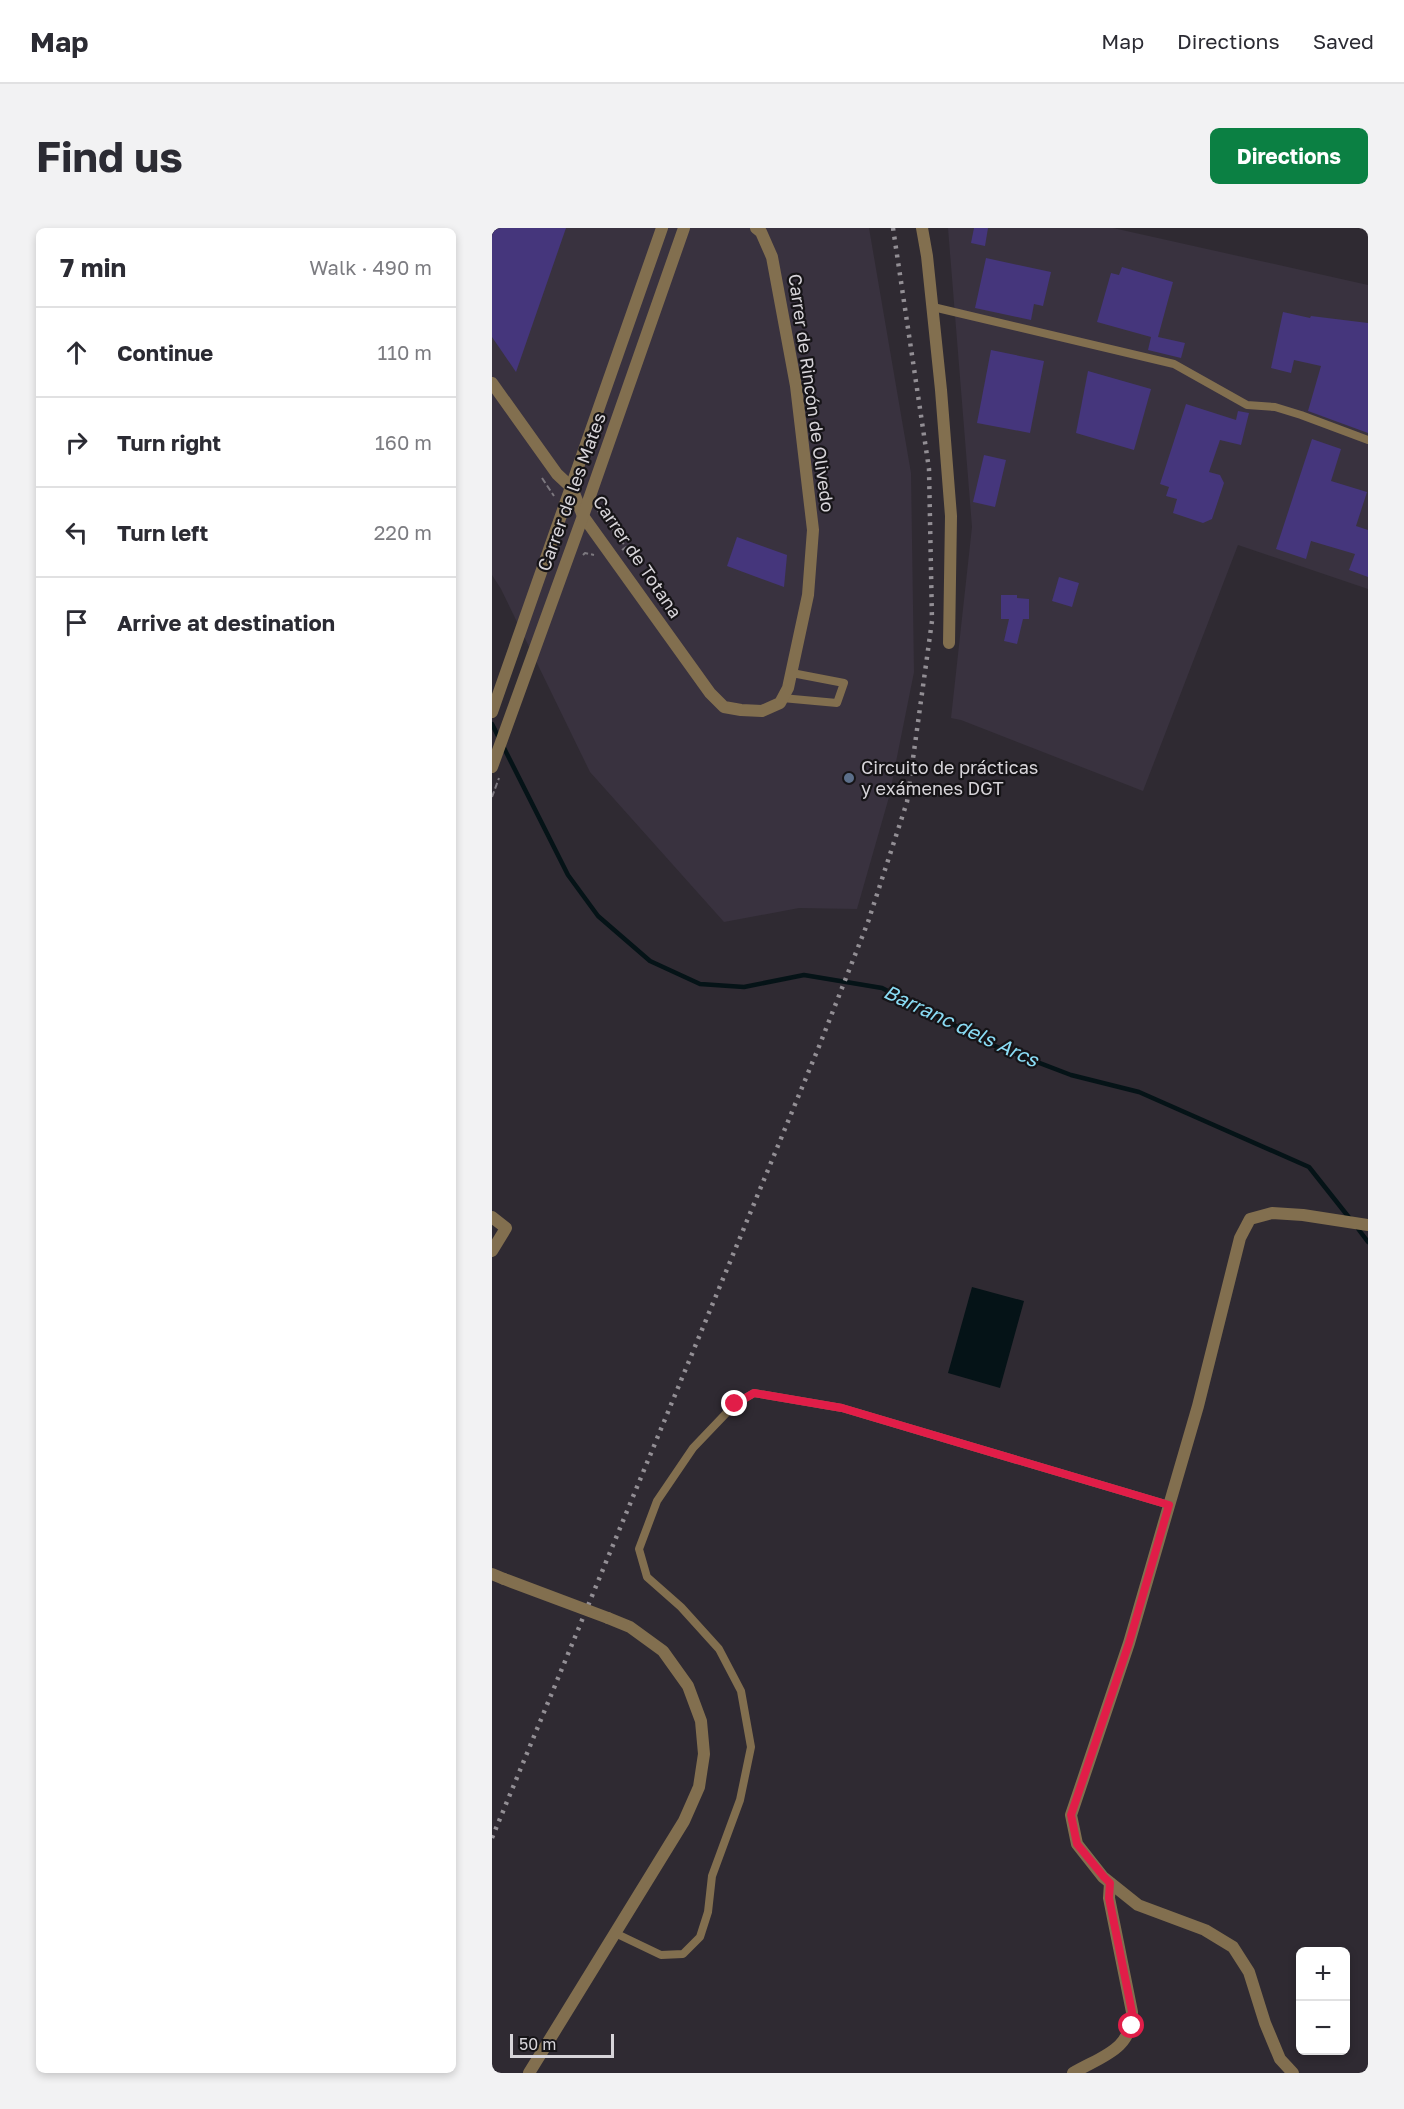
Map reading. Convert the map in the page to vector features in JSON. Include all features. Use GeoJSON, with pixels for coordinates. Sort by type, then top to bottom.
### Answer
{"type":"FeatureCollection","features":[{"type":"Feature","properties":{"kind":"street","name":"Carrer de les Mates"},"geometry":{"type":"LineString","coordinates":[[492,712],[662,228]]}},
{"type":"Feature","properties":{"kind":"street","name":"Carrer de les Mates"},"geometry":{"type":"LineString","coordinates":[[492,767],[684,228]]}},
{"type":"Feature","properties":{"kind":"street","name":"Carrer de Rincón de Olivedo"},"geometry":{"type":"LineString","coordinates":[[756,228],[761,232],[772,257],[796,386],[813,530],[808,595],[792,673],[783,698]]}},
{"type":"Feature","properties":{"kind":"street"},"geometry":{"type":"LineString","coordinates":[[922,228],[933,307],[951,516],[949,643]]}},
{"type":"Feature","properties":{"kind":"street","name":"Carrer de Totana"},"geometry":{"type":"LineString","coordinates":[[492,383],[557,474],[572,488],[583,516],[710,693],[724,707],[741,710],[762,711],[780,703],[783,698]]}},
{"type":"Feature","properties":{"kind":"street"},"geometry":{"type":"LineString","coordinates":[[1293,2073],[1280,2059],[1265,2023],[1249,1972],[1233,1947],[1205,1930],[1138,1905],[1110,1883],[1077,1844],[1071,1815],[1129,1643],[1198,1406],[1240,1238],[1250,1219],[1272,1213],[1303,1215],[1368,1225]]}},
{"type":"Feature","properties":{"kind":"street"},"geometry":{"type":"LineString","coordinates":[[492,1216],[506,1228],[492,1251]]}},
{"type":"Feature","properties":{"kind":"street"},"geometry":{"type":"LineString","coordinates":[[492,1574],[630,1627],[663,1651],[688,1686],[701,1721],[704,1754],[699,1787],[684,1821],[529,2073]]}},
{"type":"Feature","properties":{"kind":"street"},"geometry":{"type":"LineString","coordinates":[[1073,2073],[1118,2048],[1126,2039],[1132,2026],[1132,2012],[1109,1898],[1110,1883]]}},
{"type":"Feature","properties":{"kind":"lane"},"geometry":{"type":"LineString","coordinates":[[933,307],[1014,324],[1174,364],[1247,405],[1275,407],[1368,440]]}},
{"type":"Feature","properties":{"kind":"lane"},"geometry":{"type":"LineString","coordinates":[[783,698],[837,703],[844,683],[792,673]]}},
{"type":"Feature","properties":{"kind":"lane"},"geometry":{"type":"LineString","coordinates":[[615,1933],[661,1955],[683,1953],[700,1937],[708,1912],[712,1876],[740,1800],[751,1747],[741,1692],[719,1649],[681,1607],[647,1577],[639,1549],[657,1501],[668,1484],[693,1448],[735,1404],[754,1393],[842,1408],[1169,1505]]}},
{"type":"Feature","properties":{"kind":"path"},"geometry":{"type":"LineString","coordinates":[[580,557],[585,553],[605,562],[626,547],[598,510]]}},
{"type":"Feature","properties":{"kind":"shaded area"},"geometry":{"type":"Polygon","coordinates":[[[492,228],[869,228],[911,473],[914,672],[889,797],[857,909],[799,908],[724,922],[590,772],[501,589],[492,575],[492,228]]]}},
{"type":"Feature","properties":{"kind":"shaded area"},"geometry":{"type":"Polygon","coordinates":[[[948,228],[1113,228],[1368,285],[1368,589],[1238,545],[1143,791],[951,718],[972,527],[948,228]]]}},
{"type":"Feature","properties":{"kind":"shaded area"},"geometry":{"type":"Polygon","coordinates":[[[972,1287],[1024,1301],[1000,1388],[948,1373],[972,1287]]]}},
{"type":"Feature","properties":{"kind":"building"},"geometry":{"type":"Polygon","coordinates":[[[492,228],[566,228],[516,372],[492,337],[492,228]]]}},
{"type":"Feature","properties":{"kind":"building"},"geometry":{"type":"Polygon","coordinates":[[[974,228],[988,228],[985,246],[971,243],[974,228]]]}},
{"type":"Feature","properties":{"kind":"building"},"geometry":{"type":"Polygon","coordinates":[[[986,258],[1051,272],[1043,306],[1034,304],[1031,320],[975,308],[986,258]]]}},
{"type":"Feature","properties":{"kind":"building"},"geometry":{"type":"Polygon","coordinates":[[[1122,267],[1173,282],[1158,337],[1185,343],[1181,358],[1148,350],[1151,337],[1097,322],[1111,273],[1119,275],[1122,267]]]}},
{"type":"Feature","properties":{"kind":"building"},"geometry":{"type":"Polygon","coordinates":[[[1283,312],[1310,318],[1311,316],[1368,323],[1368,433],[1308,411],[1321,366],[1294,360],[1291,373],[1271,368],[1283,312]]]}},
{"type":"Feature","properties":{"kind":"building"},"geometry":{"type":"Polygon","coordinates":[[[991,350],[1044,361],[1030,433],[977,423],[991,350]]]}},
{"type":"Feature","properties":{"kind":"building"},"geometry":{"type":"Polygon","coordinates":[[[1088,371],[1151,389],[1134,450],[1076,433],[1088,371]]]}},
{"type":"Feature","properties":{"kind":"building"},"geometry":{"type":"Polygon","coordinates":[[[1186,404],[1236,420],[1238,411],[1249,413],[1241,445],[1220,440],[1209,472],[1220,475],[1224,483],[1212,519],[1203,523],[1173,513],[1177,499],[1166,496],[1169,487],[1160,484],[1186,404]]]}},
{"type":"Feature","properties":{"kind":"building"},"geometry":{"type":"Polygon","coordinates":[[[1312,439],[1341,449],[1331,481],[1367,492],[1356,526],[1368,530],[1368,577],[1349,570],[1355,554],[1311,541],[1306,559],[1276,549],[1312,439]]]}},
{"type":"Feature","properties":{"kind":"building"},"geometry":{"type":"Polygon","coordinates":[[[984,455],[1006,460],[995,507],[973,502],[984,455]]]}},
{"type":"Feature","properties":{"kind":"building"},"geometry":{"type":"Polygon","coordinates":[[[737,537],[787,555],[784,587],[727,566],[737,537]]]}},
{"type":"Feature","properties":{"kind":"building"},"geometry":{"type":"Polygon","coordinates":[[[1059,577],[1079,583],[1072,607],[1052,601],[1059,577]]]}},
{"type":"Feature","properties":{"kind":"building"},"geometry":{"type":"Polygon","coordinates":[[[1001,595],[1017,595],[1017,598],[1029,599],[1029,619],[1023,619],[1017,644],[1004,641],[1009,619],[1001,619],[1001,595]]]}},
{"type":"Feature","properties":{"kind":"waterway","name":"Barranc dels Arcs"},"geometry":{"type":"LineString","coordinates":[[492,724],[499,738]]}},
{"type":"Feature","properties":{"kind":"waterway","name":"Barranc dels Arcs"},"geometry":{"type":"LineString","coordinates":[[503,746],[568,875],[598,916],[650,961],[700,984],[744,987],[804,975],[882,988],[995,1046],[1071,1075],[1139,1092],[1309,1167],[1351,1220]]}},
{"type":"Feature","properties":{"kind":"waterway","name":"Barranc dels Arcs"},"geometry":{"type":"LineString","coordinates":[[1356,1226],[1368,1242]]}},
{"type":"Feature","properties":{"kind":"railway"},"geometry":{"type":"LineString","coordinates":[[492,1838],[820,1044],[868,922],[907,802],[932,621],[929,469],[893,228]]}},
{"type":"Feature","properties":{"kind":"place","name":"Circuito de prácticas y exámenes DGT"},"geometry":{"type":"Point","coordinates":[849,778]}},
{"type":"Feature","properties":{"kind":"route"},"geometry":{"type":"LineString","coordinates":[[735,1404],[754,1393],[842,1408],[1169,1505],[1129,1643],[1071,1815],[1077,1844],[1110,1883],[1109,1898],[1132,2012],[1132,2026]]}}]}
